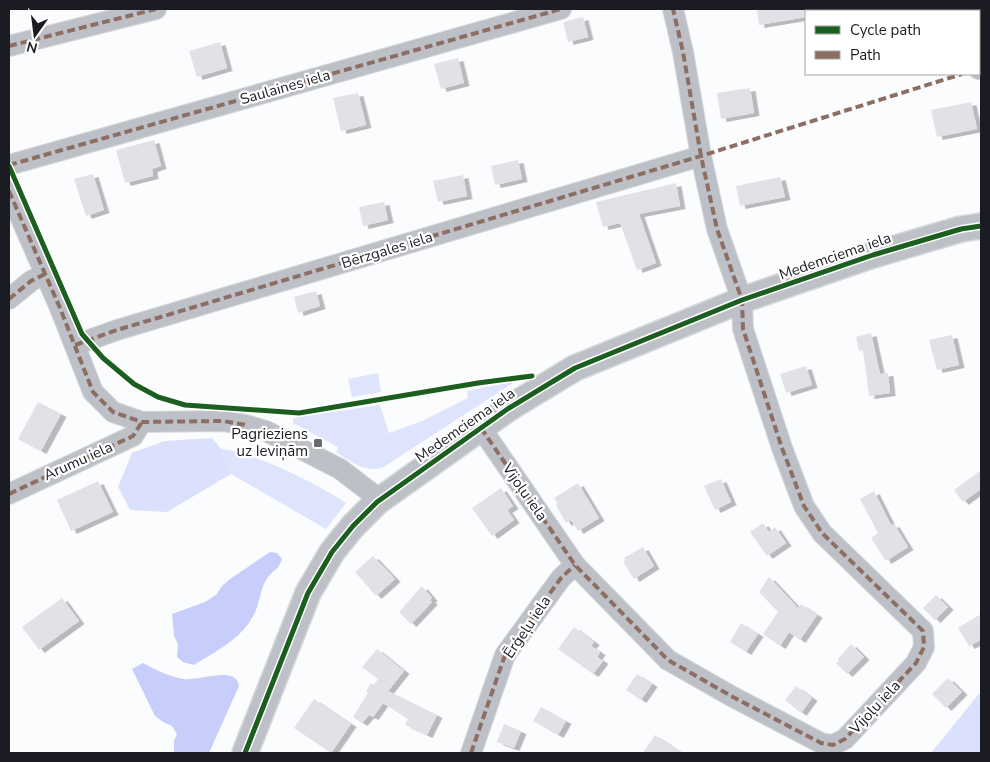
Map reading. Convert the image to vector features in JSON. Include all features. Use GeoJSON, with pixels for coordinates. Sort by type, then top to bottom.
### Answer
{"type":"FeatureCollection","features":[{"type":"Feature","properties":{"kind":"street"},"geometry":{"type":"LineString","coordinates":[[9,46],[156,9]]}},
{"type":"Feature","properties":{"kind":"street","name":"Saulaines iela"},"geometry":{"type":"LineString","coordinates":[[9,165],[561,9]]}},
{"type":"Feature","properties":{"kind":"street","name":"Vijoļu iela"},"geometry":{"type":"LineString","coordinates":[[480,428],[575,565],[668,660],[733,697],[821,742],[833,745],[845,739],[916,663],[924,647],[923,632],[822,533],[804,506],[782,448],[743,329],[742,300],[717,229],[673,9]]}},
{"type":"Feature","properties":{"kind":"street","name":"Bērzgales iela"},"geometry":{"type":"LineString","coordinates":[[75,345],[126,328],[701,156]]}},
{"type":"Feature","properties":{"kind":"street"},"geometry":{"type":"LineString","coordinates":[[9,191],[75,345],[93,392],[113,412],[142,422],[223,421],[246,425],[277,436],[340,469],[370,492],[377,502]]}},
{"type":"Feature","properties":{"kind":"street","name":"Medemciema iela"},"geometry":{"type":"LineString","coordinates":[[244,753],[308,593],[332,552],[353,526],[377,502],[480,428],[575,368],[742,300],[873,255],[961,229],[981,226]]}},
{"type":"Feature","properties":{"kind":"street"},"geometry":{"type":"LineString","coordinates":[[9,300],[31,281],[45,274]]}},
{"type":"Feature","properties":{"kind":"street","name":"Arumu iela"},"geometry":{"type":"LineString","coordinates":[[9,494],[133,436],[142,422]]}},
{"type":"Feature","properties":{"kind":"street","name":"Ērģeļu iela"},"geometry":{"type":"LineString","coordinates":[[471,753],[505,656],[561,578],[575,565]]}},
{"type":"Feature","properties":{"kind":"shaded area"},"geometry":{"type":"Polygon","coordinates":[[[378,373],[381,392],[352,397],[348,379],[378,373]]]}},
{"type":"Feature","properties":{"kind":"shaded area"},"geometry":{"type":"Polygon","coordinates":[[[516,381],[382,468],[369,469],[358,465],[336,452],[338,447],[293,423],[293,418],[380,405],[389,433],[422,421],[468,398],[467,391],[516,381]]]}},
{"type":"Feature","properties":{"kind":"shaded area"},"geometry":{"type":"Polygon","coordinates":[[[212,438],[221,449],[231,474],[167,512],[130,510],[118,487],[132,453],[165,441],[212,438]]]}},
{"type":"Feature","properties":{"kind":"shaded area"},"geometry":{"type":"Polygon","coordinates":[[[221,449],[235,451],[268,462],[319,487],[346,503],[326,529],[231,474],[221,449]]]}},
{"type":"Feature","properties":{"kind":"shaded area"},"geometry":{"type":"Polygon","coordinates":[[[270,552],[277,553],[282,559],[281,563],[265,581],[255,612],[242,632],[219,650],[194,665],[183,662],[177,657],[178,644],[174,636],[172,614],[205,602],[216,595],[230,579],[270,552]]]}},
{"type":"Feature","properties":{"kind":"shaded area"},"geometry":{"type":"Polygon","coordinates":[[[143,663],[183,679],[226,675],[232,676],[237,680],[239,686],[209,753],[174,753],[174,741],[177,734],[172,726],[155,716],[132,669],[143,663]]]}},
{"type":"Feature","properties":{"kind":"shaded area"},"geometry":{"type":"Polygon","coordinates":[[[981,693],[981,753],[931,753],[978,695],[981,693]]]}},
{"type":"Feature","properties":{"kind":"building"},"geometry":{"type":"Polygon","coordinates":[[[757,9],[805,9],[805,17],[759,25],[757,9]]]}},
{"type":"Feature","properties":{"kind":"building"},"geometry":{"type":"Polygon","coordinates":[[[583,17],[588,37],[568,42],[563,22],[583,17]]]}},
{"type":"Feature","properties":{"kind":"building"},"geometry":{"type":"Polygon","coordinates":[[[220,42],[227,68],[197,77],[189,51],[220,42]]]}},
{"type":"Feature","properties":{"kind":"building"},"geometry":{"type":"Polygon","coordinates":[[[458,58],[464,83],[441,89],[434,64],[458,58]]]}},
{"type":"Feature","properties":{"kind":"building"},"geometry":{"type":"Polygon","coordinates":[[[750,88],[754,113],[721,119],[717,93],[750,88]]]}},
{"type":"Feature","properties":{"kind":"building"},"geometry":{"type":"Polygon","coordinates":[[[358,93],[366,125],[341,131],[333,98],[358,93]]]}},
{"type":"Feature","properties":{"kind":"building"},"geometry":{"type":"Polygon","coordinates":[[[971,102],[977,129],[937,137],[931,110],[971,102]]]}},
{"type":"Feature","properties":{"kind":"building"},"geometry":{"type":"Polygon","coordinates":[[[154,140],[161,166],[152,169],[153,176],[125,183],[116,150],[154,140]]]}},
{"type":"Feature","properties":{"kind":"building"},"geometry":{"type":"Polygon","coordinates":[[[518,160],[522,179],[495,185],[491,166],[518,160]]]}},
{"type":"Feature","properties":{"kind":"building"},"geometry":{"type":"Polygon","coordinates":[[[93,174],[104,210],[86,216],[74,179],[93,174]]]}},
{"type":"Feature","properties":{"kind":"building"},"geometry":{"type":"Polygon","coordinates":[[[463,175],[467,196],[438,202],[433,181],[463,175]]]}},
{"type":"Feature","properties":{"kind":"building"},"geometry":{"type":"Polygon","coordinates":[[[780,177],[785,197],[740,206],[736,186],[780,177]]]}},
{"type":"Feature","properties":{"kind":"building"},"geometry":{"type":"Polygon","coordinates":[[[676,183],[680,206],[639,214],[656,263],[637,270],[620,223],[603,227],[596,202],[676,183]]]}},
{"type":"Feature","properties":{"kind":"building"},"geometry":{"type":"Polygon","coordinates":[[[384,202],[388,220],[363,226],[359,207],[384,202]]]}},
{"type":"Feature","properties":{"kind":"building"},"geometry":{"type":"Polygon","coordinates":[[[316,291],[320,306],[298,313],[294,297],[316,291]]]}},
{"type":"Feature","properties":{"kind":"building"},"geometry":{"type":"Polygon","coordinates":[[[871,333],[880,374],[888,373],[890,393],[869,396],[863,350],[859,351],[856,337],[871,333]]]}},
{"type":"Feature","properties":{"kind":"building"},"geometry":{"type":"Polygon","coordinates":[[[952,335],[959,365],[937,370],[929,340],[952,335]]]}},
{"type":"Feature","properties":{"kind":"building"},"geometry":{"type":"Polygon","coordinates":[[[806,366],[812,385],[786,393],[780,374],[806,366]]]}},
{"type":"Feature","properties":{"kind":"building"},"geometry":{"type":"Polygon","coordinates":[[[38,402],[61,414],[41,451],[18,439],[38,402]]]}},
{"type":"Feature","properties":{"kind":"building"},"geometry":{"type":"Polygon","coordinates":[[[981,470],[981,489],[963,502],[954,490],[981,470]]]}},
{"type":"Feature","properties":{"kind":"building"},"geometry":{"type":"Polygon","coordinates":[[[721,479],[731,502],[715,510],[704,486],[721,479]]]}},
{"type":"Feature","properties":{"kind":"building"},"geometry":{"type":"Polygon","coordinates":[[[98,481],[113,512],[71,531],[57,500],[98,481]]]}},
{"type":"Feature","properties":{"kind":"building"},"geometry":{"type":"Polygon","coordinates":[[[578,483],[599,518],[578,531],[571,520],[566,523],[554,498],[578,483]]]}},
{"type":"Feature","properties":{"kind":"building"},"geometry":{"type":"Polygon","coordinates":[[[501,488],[513,506],[507,510],[514,520],[492,536],[472,508],[501,488]]]}},
{"type":"Feature","properties":{"kind":"building"},"geometry":{"type":"Polygon","coordinates":[[[874,491],[891,525],[894,524],[908,547],[886,561],[871,538],[878,533],[860,499],[874,491]]]}},
{"type":"Feature","properties":{"kind":"building"},"geometry":{"type":"Polygon","coordinates":[[[763,523],[769,532],[775,527],[786,543],[767,556],[750,532],[763,523]]]}},
{"type":"Feature","properties":{"kind":"building"},"geometry":{"type":"Polygon","coordinates":[[[643,547],[654,566],[634,579],[623,561],[626,560],[624,558],[643,547]]]}},
{"type":"Feature","properties":{"kind":"building"},"geometry":{"type":"Polygon","coordinates":[[[373,556],[395,579],[376,596],[355,572],[373,556]]]}},
{"type":"Feature","properties":{"kind":"building"},"geometry":{"type":"Polygon","coordinates":[[[769,577],[798,608],[801,604],[817,615],[800,640],[789,632],[780,646],[763,634],[778,612],[759,592],[769,577]]]}},
{"type":"Feature","properties":{"kind":"building"},"geometry":{"type":"Polygon","coordinates":[[[422,586],[432,598],[430,600],[432,602],[411,624],[399,612],[422,586]]]}},
{"type":"Feature","properties":{"kind":"building"},"geometry":{"type":"Polygon","coordinates":[[[936,595],[948,607],[935,620],[923,608],[936,595]]]}},
{"type":"Feature","properties":{"kind":"building"},"geometry":{"type":"Polygon","coordinates":[[[62,598],[79,621],[39,650],[22,627],[62,598]]]}},
{"type":"Feature","properties":{"kind":"building"},"geometry":{"type":"Polygon","coordinates":[[[981,614],[981,640],[969,646],[958,628],[981,614]]]}},
{"type":"Feature","properties":{"kind":"building"},"geometry":{"type":"Polygon","coordinates":[[[741,623],[758,634],[746,652],[730,642],[741,623]]]}},
{"type":"Feature","properties":{"kind":"building"},"geometry":{"type":"Polygon","coordinates":[[[574,627],[594,642],[591,646],[600,652],[597,657],[603,661],[593,674],[558,649],[574,627]]]}},
{"type":"Feature","properties":{"kind":"building"},"geometry":{"type":"Polygon","coordinates":[[[851,644],[864,657],[847,674],[836,663],[851,644]]]}},
{"type":"Feature","properties":{"kind":"building"},"geometry":{"type":"Polygon","coordinates":[[[377,649],[404,671],[388,691],[437,715],[427,735],[405,725],[408,719],[383,703],[373,717],[369,715],[362,723],[353,717],[368,693],[366,692],[371,683],[374,685],[378,679],[362,667],[377,649]]]}},
{"type":"Feature","properties":{"kind":"building"},"geometry":{"type":"Polygon","coordinates":[[[637,674],[652,684],[641,700],[626,690],[637,674]]]}},
{"type":"Feature","properties":{"kind":"building"},"geometry":{"type":"Polygon","coordinates":[[[948,678],[962,692],[946,708],[932,694],[948,678]]]}},
{"type":"Feature","properties":{"kind":"building"},"geometry":{"type":"Polygon","coordinates":[[[796,686],[812,698],[801,713],[785,700],[796,686]]]}},
{"type":"Feature","properties":{"kind":"building"},"geometry":{"type":"Polygon","coordinates":[[[314,699],[351,724],[331,753],[294,728],[314,699]]]}},
{"type":"Feature","properties":{"kind":"building"},"geometry":{"type":"Polygon","coordinates":[[[541,707],[566,721],[558,735],[533,721],[541,707]]]}},
{"type":"Feature","properties":{"kind":"building"},"geometry":{"type":"Polygon","coordinates":[[[504,724],[521,731],[514,748],[497,742],[504,724]]]}},
{"type":"Feature","properties":{"kind":"building"},"geometry":{"type":"Polygon","coordinates":[[[655,735],[682,753],[643,753],[655,735]]]}},
{"type":"Feature","properties":{"kind":"marked path"},"geometry":{"type":"LineString","coordinates":[[9,46],[156,9]]}},
{"type":"Feature","properties":{"kind":"marked path"},"geometry":{"type":"LineString","coordinates":[[9,165],[561,9]]}},
{"type":"Feature","properties":{"kind":"marked path"},"geometry":{"type":"LineString","coordinates":[[481,428],[575,565],[668,660],[733,697],[821,743],[833,745],[845,739],[916,663],[924,647],[923,631],[822,533],[804,506],[782,448],[743,329],[742,300],[717,229],[673,9]]}},
{"type":"Feature","properties":{"kind":"marked path"},"geometry":{"type":"LineString","coordinates":[[75,345],[117,330],[701,156],[959,75]]}},
{"type":"Feature","properties":{"kind":"marked path"},"geometry":{"type":"LineString","coordinates":[[9,191],[60,308],[93,392],[113,412],[142,422],[223,421],[246,425]]}},
{"type":"Feature","properties":{"kind":"marked path"},"geometry":{"type":"LineString","coordinates":[[9,299],[31,281],[45,274]]}},
{"type":"Feature","properties":{"kind":"marked path"},"geometry":{"type":"LineString","coordinates":[[9,494],[133,436],[142,422]]}},
{"type":"Feature","properties":{"kind":"marked path"},"geometry":{"type":"LineString","coordinates":[[471,753],[505,655],[561,578],[575,565]]}},
{"type":"Feature","properties":{"kind":"cycle path"},"geometry":{"type":"LineString","coordinates":[[9,166],[82,334],[103,358],[134,384],[158,397],[185,405],[299,413],[478,383],[532,376]]}},
{"type":"Feature","properties":{"kind":"cycle path"},"geometry":{"type":"LineString","coordinates":[[245,753],[308,593],[332,552],[353,526],[377,502],[509,408],[575,368],[742,300],[873,255],[961,229],[981,226]]}},
{"type":"Feature","properties":{"kind":"place","name":"Pagrieziens uz Ieviņām"},"geometry":{"type":"Point","coordinates":[318,443]}}]}
